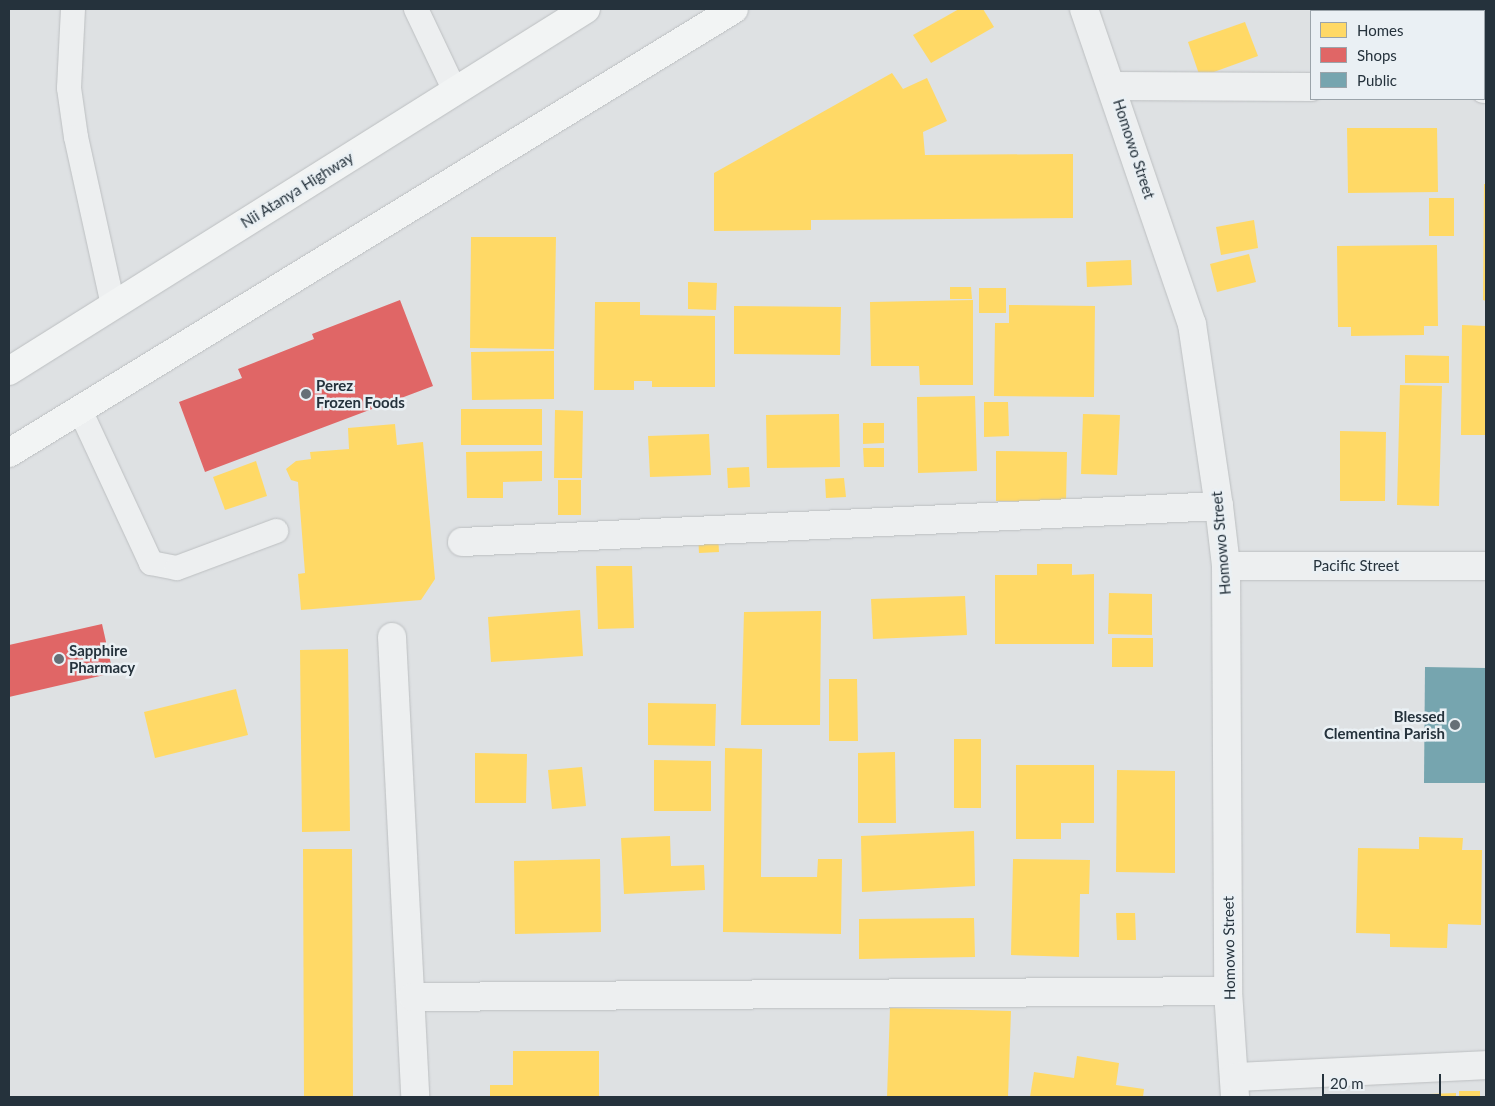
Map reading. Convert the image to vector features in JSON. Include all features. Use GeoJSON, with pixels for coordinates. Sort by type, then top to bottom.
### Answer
{"type":"FeatureCollection","features":[{"type":"Feature","properties":{"kind":"main road","name":"Nii Atanya Highway"},"geometry":{"type":"LineString","coordinates":[[9,371],[586,9]]}},
{"type":"Feature","properties":{"kind":"main road"},"geometry":{"type":"LineString","coordinates":[[9,454],[734,9]]}},
{"type":"Feature","properties":{"kind":"street","name":"Homowo Street"},"geometry":{"type":"LineString","coordinates":[[1084,9],[1114,86],[1192,324],[1219,506],[1226,566],[1228,991],[1235,1087]]}},
{"type":"Feature","properties":{"kind":"street"},"geometry":{"type":"LineString","coordinates":[[1114,86],[1310,87]]}},
{"type":"Feature","properties":{"kind":"street"},"geometry":{"type":"LineString","coordinates":[[462,542],[1219,506]]}},
{"type":"Feature","properties":{"kind":"street","name":"Pacific Street"},"geometry":{"type":"LineString","coordinates":[[1226,566],[1486,566]]}},
{"type":"Feature","properties":{"kind":"street"},"geometry":{"type":"LineString","coordinates":[[392,637],[413,997],[416,1097]]}},
{"type":"Feature","properties":{"kind":"street"},"geometry":{"type":"LineString","coordinates":[[413,997],[1228,991]]}},
{"type":"Feature","properties":{"kind":"street"},"geometry":{"type":"LineString","coordinates":[[1235,1087],[1486,1065]]}},
{"type":"Feature","properties":{"kind":"lane"},"geometry":{"type":"LineString","coordinates":[[73,9],[69,88],[74,127],[113,305]]}},
{"type":"Feature","properties":{"kind":"lane"},"geometry":{"type":"LineString","coordinates":[[416,9],[455,91]]}},
{"type":"Feature","properties":{"kind":"lane"},"geometry":{"type":"LineString","coordinates":[[80,410],[151,563],[177,568],[276,531]]}},
{"type":"Feature","properties":{"kind":"building: Homes"},"geometry":{"type":"Polygon","coordinates":[[[959,9],[983,9],[994,27],[931,63],[913,35],[959,9]]]}},
{"type":"Feature","properties":{"kind":"building: Homes"},"geometry":{"type":"Polygon","coordinates":[[[1326,9],[1363,9],[1363,10],[1326,9]]]}},
{"type":"Feature","properties":{"kind":"building: Homes"},"geometry":{"type":"Polygon","coordinates":[[[1382,9],[1418,9],[1418,10],[1382,9]]]}},
{"type":"Feature","properties":{"kind":"building: Homes"},"geometry":{"type":"Polygon","coordinates":[[[1245,22],[1258,56],[1200,77],[1188,42],[1245,22]]]}},
{"type":"Feature","properties":{"kind":"building: Homes"},"geometry":{"type":"Polygon","coordinates":[[[892,73],[903,89],[927,78],[947,121],[923,132],[925,155],[1073,154],[1073,218],[811,220],[811,230],[714,231],[714,173],[892,73]]]}},
{"type":"Feature","properties":{"kind":"building: Homes"},"geometry":{"type":"Polygon","coordinates":[[[1347,128],[1437,128],[1438,192],[1348,193],[1347,128]]]}},
{"type":"Feature","properties":{"kind":"building: Homes"},"geometry":{"type":"Polygon","coordinates":[[[1484,184],[1486,184],[1486,301],[1483,300],[1484,184]]]}},
{"type":"Feature","properties":{"kind":"building: Homes"},"geometry":{"type":"Polygon","coordinates":[[[1429,198],[1454,198],[1454,236],[1429,236],[1429,198]]]}},
{"type":"Feature","properties":{"kind":"building: Homes"},"geometry":{"type":"Polygon","coordinates":[[[1254,220],[1258,248],[1221,255],[1216,227],[1254,220]]]}},
{"type":"Feature","properties":{"kind":"building: Homes"},"geometry":{"type":"Polygon","coordinates":[[[471,237],[556,237],[554,349],[470,348],[471,237]]]}},
{"type":"Feature","properties":{"kind":"building: Homes"},"geometry":{"type":"Polygon","coordinates":[[[1437,245],[1438,326],[1424,326],[1424,335],[1351,336],[1351,327],[1338,327],[1337,246],[1437,245]]]}},
{"type":"Feature","properties":{"kind":"building: Homes"},"geometry":{"type":"Polygon","coordinates":[[[1249,254],[1256,282],[1217,292],[1210,264],[1249,254]]]}},
{"type":"Feature","properties":{"kind":"building: Homes"},"geometry":{"type":"Polygon","coordinates":[[[1131,260],[1132,285],[1087,287],[1086,262],[1131,260]]]}},
{"type":"Feature","properties":{"kind":"building: Homes"},"geometry":{"type":"Polygon","coordinates":[[[688,282],[717,283],[716,310],[688,309],[688,282]]]}},
{"type":"Feature","properties":{"kind":"building: Homes"},"geometry":{"type":"Polygon","coordinates":[[[950,287],[971,287],[972,299],[950,299],[950,287]]]}},
{"type":"Feature","properties":{"kind":"building: Homes"},"geometry":{"type":"Polygon","coordinates":[[[979,288],[1006,288],[1006,313],[979,313],[979,288]]]}},
{"type":"Feature","properties":{"kind":"building: Homes"},"geometry":{"type":"Polygon","coordinates":[[[973,300],[973,385],[920,385],[919,366],[871,366],[870,302],[973,300]]]}},
{"type":"Feature","properties":{"kind":"building: Homes"},"geometry":{"type":"Polygon","coordinates":[[[595,302],[640,302],[640,315],[715,316],[715,387],[652,387],[652,381],[634,381],[634,390],[594,390],[595,302]]]}},
{"type":"Feature","properties":{"kind":"building: Homes"},"geometry":{"type":"Polygon","coordinates":[[[1009,305],[1095,306],[1094,397],[994,396],[995,323],[1009,323],[1009,305]]]}},
{"type":"Feature","properties":{"kind":"building: Homes"},"geometry":{"type":"Polygon","coordinates":[[[734,306],[841,307],[840,355],[734,354],[734,306]]]}},
{"type":"Feature","properties":{"kind":"building: Homes"},"geometry":{"type":"Polygon","coordinates":[[[1462,325],[1486,326],[1486,435],[1461,435],[1462,325]]]}},
{"type":"Feature","properties":{"kind":"building: Homes"},"geometry":{"type":"Polygon","coordinates":[[[554,351],[554,399],[472,400],[471,352],[554,351]]]}},
{"type":"Feature","properties":{"kind":"building: Homes"},"geometry":{"type":"Polygon","coordinates":[[[1405,355],[1449,356],[1449,383],[1405,383],[1405,355]]]}},
{"type":"Feature","properties":{"kind":"building: Homes"},"geometry":{"type":"Polygon","coordinates":[[[1400,385],[1442,386],[1439,506],[1397,505],[1400,385]]]}},
{"type":"Feature","properties":{"kind":"building: Homes"},"geometry":{"type":"Polygon","coordinates":[[[975,396],[977,471],[918,473],[917,397],[975,396]]]}},
{"type":"Feature","properties":{"kind":"building: Homes"},"geometry":{"type":"Polygon","coordinates":[[[984,402],[1008,402],[1009,436],[984,437],[984,402]]]}},
{"type":"Feature","properties":{"kind":"building: Homes"},"geometry":{"type":"Polygon","coordinates":[[[461,409],[542,409],[542,445],[461,445],[461,409]]]}},
{"type":"Feature","properties":{"kind":"building: Homes"},"geometry":{"type":"Polygon","coordinates":[[[555,410],[583,411],[582,478],[554,478],[555,410]]]}},
{"type":"Feature","properties":{"kind":"building: Homes"},"geometry":{"type":"Polygon","coordinates":[[[839,414],[840,467],[767,468],[766,415],[839,414]]]}},
{"type":"Feature","properties":{"kind":"building: Homes"},"geometry":{"type":"Polygon","coordinates":[[[1083,414],[1120,415],[1117,475],[1081,474],[1083,414]]]}},
{"type":"Feature","properties":{"kind":"building: Homes"},"geometry":{"type":"Polygon","coordinates":[[[863,423],[884,423],[884,443],[863,444],[863,423]]]}},
{"type":"Feature","properties":{"kind":"building: Homes"},"geometry":{"type":"Polygon","coordinates":[[[395,424],[397,445],[423,442],[435,579],[421,600],[301,610],[298,574],[305,573],[298,482],[291,480],[286,469],[296,461],[311,459],[310,452],[349,449],[348,428],[395,424]]]}},
{"type":"Feature","properties":{"kind":"building: Homes"},"geometry":{"type":"Polygon","coordinates":[[[1340,431],[1386,432],[1385,501],[1340,501],[1340,431]]]}},
{"type":"Feature","properties":{"kind":"building: Homes"},"geometry":{"type":"Polygon","coordinates":[[[709,434],[711,475],[650,477],[648,436],[709,434]]]}},
{"type":"Feature","properties":{"kind":"building: Homes"},"geometry":{"type":"Polygon","coordinates":[[[863,448],[884,448],[884,467],[864,467],[863,448]]]}},
{"type":"Feature","properties":{"kind":"building: Homes"},"geometry":{"type":"Polygon","coordinates":[[[542,451],[542,481],[503,482],[503,498],[467,498],[466,452],[542,451]]]}},
{"type":"Feature","properties":{"kind":"building: Homes"},"geometry":{"type":"Polygon","coordinates":[[[996,451],[1067,452],[1066,502],[996,501],[996,451]]]}},
{"type":"Feature","properties":{"kind":"building: Homes"},"geometry":{"type":"Polygon","coordinates":[[[256,461],[267,496],[225,510],[213,477],[256,461]]]}},
{"type":"Feature","properties":{"kind":"building: Homes"},"geometry":{"type":"Polygon","coordinates":[[[749,467],[750,487],[728,488],[727,468],[749,467]]]}},
{"type":"Feature","properties":{"kind":"building: Homes"},"geometry":{"type":"Polygon","coordinates":[[[844,478],[846,497],[826,498],[825,479],[844,478]]]}},
{"type":"Feature","properties":{"kind":"building: Homes"},"geometry":{"type":"Polygon","coordinates":[[[558,480],[581,480],[581,515],[558,515],[558,480]]]}},
{"type":"Feature","properties":{"kind":"building: Homes"},"geometry":{"type":"Polygon","coordinates":[[[718,534],[719,552],[699,553],[698,535],[718,534]]]}},
{"type":"Feature","properties":{"kind":"building: Homes"},"geometry":{"type":"Polygon","coordinates":[[[1037,564],[1072,564],[1072,575],[1094,574],[1094,644],[995,644],[995,575],[1037,575],[1037,564]]]}},
{"type":"Feature","properties":{"kind":"building: Homes"},"geometry":{"type":"Polygon","coordinates":[[[596,566],[632,566],[634,628],[598,629],[596,566]]]}},
{"type":"Feature","properties":{"kind":"building: Homes"},"geometry":{"type":"Polygon","coordinates":[[[1109,593],[1152,594],[1152,635],[1108,634],[1109,593]]]}},
{"type":"Feature","properties":{"kind":"building: Homes"},"geometry":{"type":"Polygon","coordinates":[[[965,596],[967,635],[873,639],[871,599],[965,596]]]}},
{"type":"Feature","properties":{"kind":"building: Homes"},"geometry":{"type":"Polygon","coordinates":[[[580,610],[583,656],[491,662],[488,617],[580,610]]]}},
{"type":"Feature","properties":{"kind":"building: Homes"},"geometry":{"type":"Polygon","coordinates":[[[821,611],[820,725],[741,725],[744,612],[821,611]]]}},
{"type":"Feature","properties":{"kind":"building: Homes"},"geometry":{"type":"Polygon","coordinates":[[[1112,638],[1153,638],[1153,667],[1112,667],[1112,638]]]}},
{"type":"Feature","properties":{"kind":"building: Homes"},"geometry":{"type":"Polygon","coordinates":[[[348,649],[350,831],[302,832],[300,650],[348,649]]]}},
{"type":"Feature","properties":{"kind":"building: Homes"},"geometry":{"type":"Polygon","coordinates":[[[829,679],[857,679],[858,741],[829,741],[829,679]]]}},
{"type":"Feature","properties":{"kind":"building: Homes"},"geometry":{"type":"Polygon","coordinates":[[[236,689],[248,735],[155,758],[144,712],[236,689]]]}},
{"type":"Feature","properties":{"kind":"building: Homes"},"geometry":{"type":"Polygon","coordinates":[[[648,703],[716,704],[715,746],[648,745],[648,703]]]}},
{"type":"Feature","properties":{"kind":"building: Homes"},"geometry":{"type":"Polygon","coordinates":[[[954,739],[981,739],[981,808],[954,808],[954,739]]]}},
{"type":"Feature","properties":{"kind":"building: Homes"},"geometry":{"type":"Polygon","coordinates":[[[725,748],[762,749],[761,877],[817,877],[818,859],[842,859],[841,934],[723,932],[725,748]]]}},
{"type":"Feature","properties":{"kind":"building: Homes"},"geometry":{"type":"Polygon","coordinates":[[[895,752],[896,823],[858,823],[858,753],[895,752]]]}},
{"type":"Feature","properties":{"kind":"building: Homes"},"geometry":{"type":"Polygon","coordinates":[[[475,753],[527,754],[526,803],[475,803],[475,753]]]}},
{"type":"Feature","properties":{"kind":"building: Homes"},"geometry":{"type":"Polygon","coordinates":[[[654,760],[711,761],[711,811],[654,811],[654,760]]]}},
{"type":"Feature","properties":{"kind":"building: Homes"},"geometry":{"type":"Polygon","coordinates":[[[1016,765],[1094,765],[1094,823],[1061,823],[1061,839],[1016,839],[1016,765]]]}},
{"type":"Feature","properties":{"kind":"building: Homes"},"geometry":{"type":"Polygon","coordinates":[[[582,767],[586,806],[552,809],[548,770],[582,767]]]}},
{"type":"Feature","properties":{"kind":"building: Homes"},"geometry":{"type":"Polygon","coordinates":[[[1117,770],[1175,771],[1175,873],[1116,872],[1117,770]]]}},
{"type":"Feature","properties":{"kind":"building: Homes"},"geometry":{"type":"Polygon","coordinates":[[[974,831],[975,886],[862,892],[861,836],[974,831]]]}},
{"type":"Feature","properties":{"kind":"building: Homes"},"geometry":{"type":"Polygon","coordinates":[[[670,836],[671,866],[704,865],[705,890],[624,894],[621,838],[670,836]]]}},
{"type":"Feature","properties":{"kind":"building: Homes"},"geometry":{"type":"Polygon","coordinates":[[[1419,837],[1463,838],[1462,850],[1482,850],[1481,925],[1448,924],[1447,948],[1390,947],[1390,934],[1356,933],[1358,848],[1419,849],[1419,837]]]}},
{"type":"Feature","properties":{"kind":"building: Homes"},"geometry":{"type":"Polygon","coordinates":[[[303,849],[352,849],[353,1097],[304,1097],[303,849]]]}},
{"type":"Feature","properties":{"kind":"building: Homes"},"geometry":{"type":"Polygon","coordinates":[[[600,859],[601,932],[515,934],[514,861],[600,859]]]}},
{"type":"Feature","properties":{"kind":"building: Homes"},"geometry":{"type":"Polygon","coordinates":[[[1013,859],[1090,860],[1089,894],[1080,894],[1079,957],[1011,955],[1013,859]]]}},
{"type":"Feature","properties":{"kind":"building: Homes"},"geometry":{"type":"Polygon","coordinates":[[[1116,913],[1135,913],[1136,940],[1117,940],[1116,913]]]}},
{"type":"Feature","properties":{"kind":"building: Homes"},"geometry":{"type":"Polygon","coordinates":[[[974,918],[975,957],[859,959],[859,919],[974,918]]]}},
{"type":"Feature","properties":{"kind":"building: Homes"},"geometry":{"type":"Polygon","coordinates":[[[890,1008],[1011,1011],[1008,1097],[887,1097],[890,1008]]]}},
{"type":"Feature","properties":{"kind":"building: Homes"},"geometry":{"type":"Polygon","coordinates":[[[513,1051],[599,1051],[599,1097],[490,1097],[490,1085],[513,1085],[513,1051]]]}},
{"type":"Feature","properties":{"kind":"building: Homes"},"geometry":{"type":"Polygon","coordinates":[[[1077,1056],[1119,1063],[1116,1085],[1144,1089],[1143,1097],[1030,1097],[1034,1072],[1074,1078],[1077,1056]]]}},
{"type":"Feature","properties":{"kind":"building: Homes"},"geometry":{"type":"Polygon","coordinates":[[[1459,1091],[1480,1091],[1480,1097],[1459,1097],[1459,1091]]]}},
{"type":"Feature","properties":{"kind":"building: Homes"},"geometry":{"type":"Polygon","coordinates":[[[1456,1093],[1456,1097],[1429,1097],[1429,1094],[1456,1093]]]}},
{"type":"Feature","properties":{"kind":"building: Shops","name":"Perez Frozen Foods"},"geometry":{"type":"Polygon","coordinates":[[[400,300],[433,386],[205,472],[179,402],[242,378],[238,369],[314,339],[312,334],[400,300]]]}},
{"type":"Feature","properties":{"kind":"building: Shops","name":"Sapphire Pharmacy"},"geometry":{"type":"Polygon","coordinates":[[[102,624],[113,673],[9,697],[9,645],[102,624]]]}},
{"type":"Feature","properties":{"kind":"building: Public","name":"Blessed Clementina Parish"},"geometry":{"type":"Polygon","coordinates":[[[1425,667],[1486,668],[1486,783],[1424,783],[1425,667]]]}},
{"type":"Feature","properties":{"kind":"place","name":"Perez Frozen Foods"},"geometry":{"type":"Point","coordinates":[306,394]}},
{"type":"Feature","properties":{"kind":"place","name":"Sapphire Pharmacy"},"geometry":{"type":"Point","coordinates":[59,659]}},
{"type":"Feature","properties":{"kind":"place","name":"Blessed Clementina Parish"},"geometry":{"type":"Point","coordinates":[1455,725]}}]}
